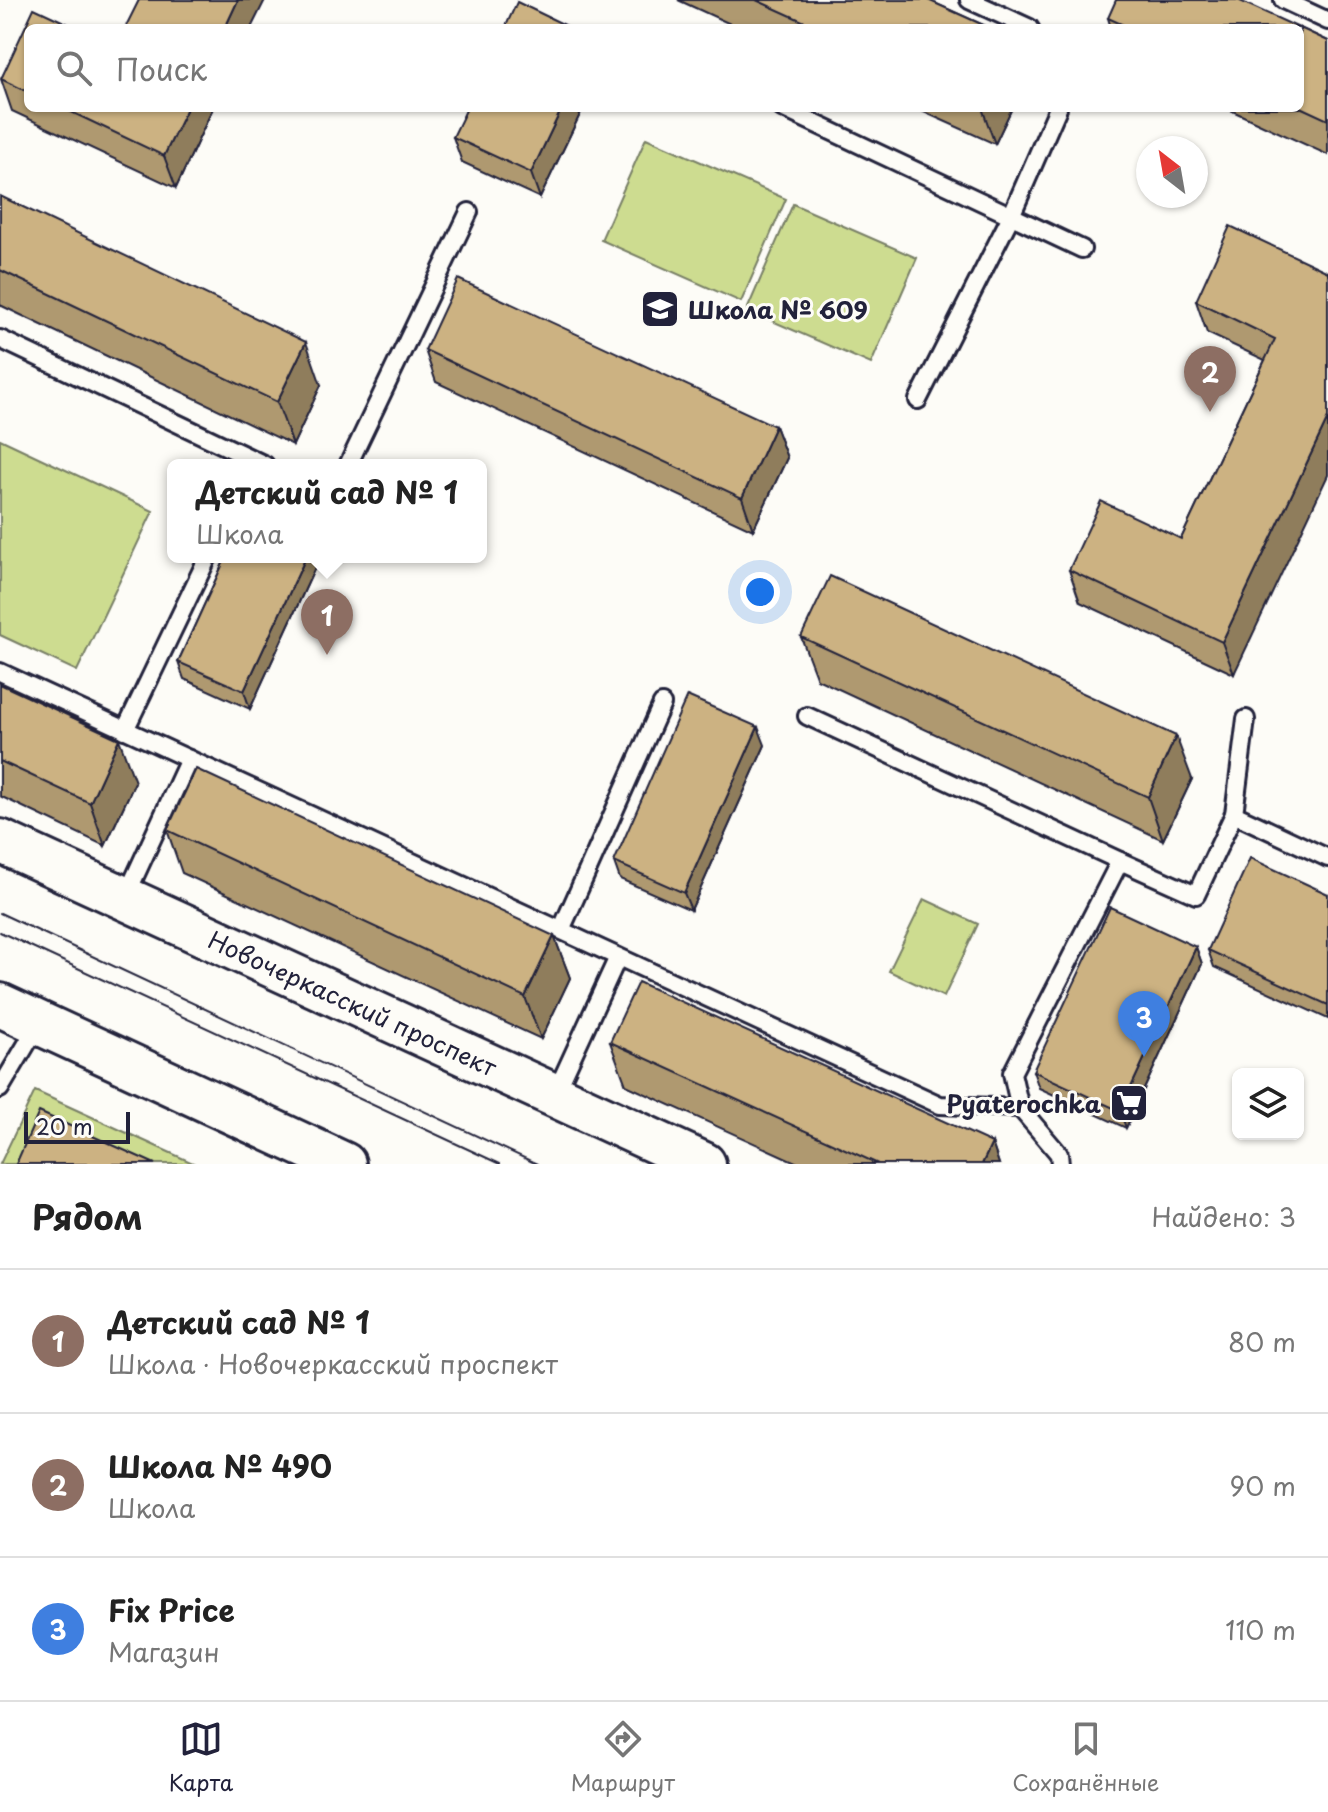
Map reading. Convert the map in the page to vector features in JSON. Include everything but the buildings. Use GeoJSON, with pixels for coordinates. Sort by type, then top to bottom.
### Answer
{"type":"FeatureCollection","features":[{"type":"Feature","properties":{"kind":"main road","name":"Новочеркасский проспект"},"geometry":{"type":"LineString","coordinates":[[0,841],[704,1164]]}},
{"type":"Feature","properties":{"kind":"main road"},"geometry":{"type":"LineString","coordinates":[[0,1005],[344,1164]]}},
{"type":"Feature","properties":{"kind":"lane"},"geometry":{"type":"LineString","coordinates":[[969,0],[1021,24]]}},
{"type":"Feature","properties":{"kind":"lane"},"geometry":{"type":"LineString","coordinates":[[1283,0],[1328,21]]}},
{"type":"Feature","properties":{"kind":"lane"},"geometry":{"type":"LineString","coordinates":[[790,112],[1082,249]]}},
{"type":"Feature","properties":{"kind":"lane"},"geometry":{"type":"LineString","coordinates":[[918,400],[1011,216],[1056,112]]}},
{"type":"Feature","properties":{"kind":"lane"},"geometry":{"type":"LineString","coordinates":[[351,459],[469,212]]}},
{"type":"Feature","properties":{"kind":"lane"},"geometry":{"type":"LineString","coordinates":[[0,339],[252,459]]}},
{"type":"Feature","properties":{"kind":"lane"},"geometry":{"type":"LineString","coordinates":[[125,730],[205,563]]}},
{"type":"Feature","properties":{"kind":"lane"},"geometry":{"type":"LineString","coordinates":[[0,672],[940,1105],[1020,1108]]}},
{"type":"Feature","properties":{"kind":"lane"},"geometry":{"type":"LineString","coordinates":[[561,930],[662,704]]}},
{"type":"Feature","properties":{"kind":"lane"},"geometry":{"type":"LineString","coordinates":[[807,716],[1196,895],[1234,814],[1246,719]]}},
{"type":"Feature","properties":{"kind":"lane"},"geometry":{"type":"LineString","coordinates":[[125,898],[189,759]]}},
{"type":"Feature","properties":{"kind":"lane"},"geometry":{"type":"LineString","coordinates":[[1234,814],[1328,858]]}},
{"type":"Feature","properties":{"kind":"lane"},"geometry":{"type":"LineString","coordinates":[[1060,1164],[1059,1154],[1020,1108],[1012,1073],[1120,861]]}},
{"type":"Feature","properties":{"kind":"lane"},"geometry":{"type":"LineString","coordinates":[[554,1095],[618,957]]}},
{"type":"Feature","properties":{"kind":"lane"},"geometry":{"type":"LineString","coordinates":[[0,1089],[38,1024]]}},
{"type":"Feature","properties":{"kind":"green space"},"geometry":{"type":"Polygon","coordinates":[[[646,138],[786,199],[741,302],[601,240],[646,138]]]}},
{"type":"Feature","properties":{"kind":"green space"},"geometry":{"type":"Polygon","coordinates":[[[793,204],[917,258],[871,364],[747,310],[793,204]]]}},
{"type":"Feature","properties":{"kind":"green space"},"geometry":{"type":"Polygon","coordinates":[[[0,439],[153,511],[77,671],[0,635],[0,439]]]}},
{"type":"Feature","properties":{"kind":"green space"},"geometry":{"type":"Polygon","coordinates":[[[924,899],[978,924],[944,997],[889,971],[924,899]]]}},
{"type":"Feature","properties":{"kind":"green space"},"geometry":{"type":"Polygon","coordinates":[[[35,1091],[195,1164],[0,1164],[35,1091]]]}},
{"type":"Feature","properties":{"kind":"tram line"},"geometry":{"type":"LineString","coordinates":[[0,913],[537,1164]]}},
{"type":"Feature","properties":{"kind":"tram line"},"geometry":{"type":"LineString","coordinates":[[0,932],[500,1164]]}},
{"type":"Feature","properties":{"kind":"place","name":"Школа № 609"},"geometry":{"type":"Point","coordinates":[660,309]}},
{"type":"Feature","properties":{"kind":"place","name":"Школа № 490"},"geometry":{"type":"Point","coordinates":[1210,412]}},
{"type":"Feature","properties":{"kind":"place","name":"Детский сад № 1"},"geometry":{"type":"Point","coordinates":[327,655]}},
{"type":"Feature","properties":{"kind":"place","name":"Fix Price"},"geometry":{"type":"Point","coordinates":[1144,1057]}},
{"type":"Feature","properties":{"kind":"place","name":"Pyaterochka"},"geometry":{"type":"Point","coordinates":[1129,1103]}}]}
